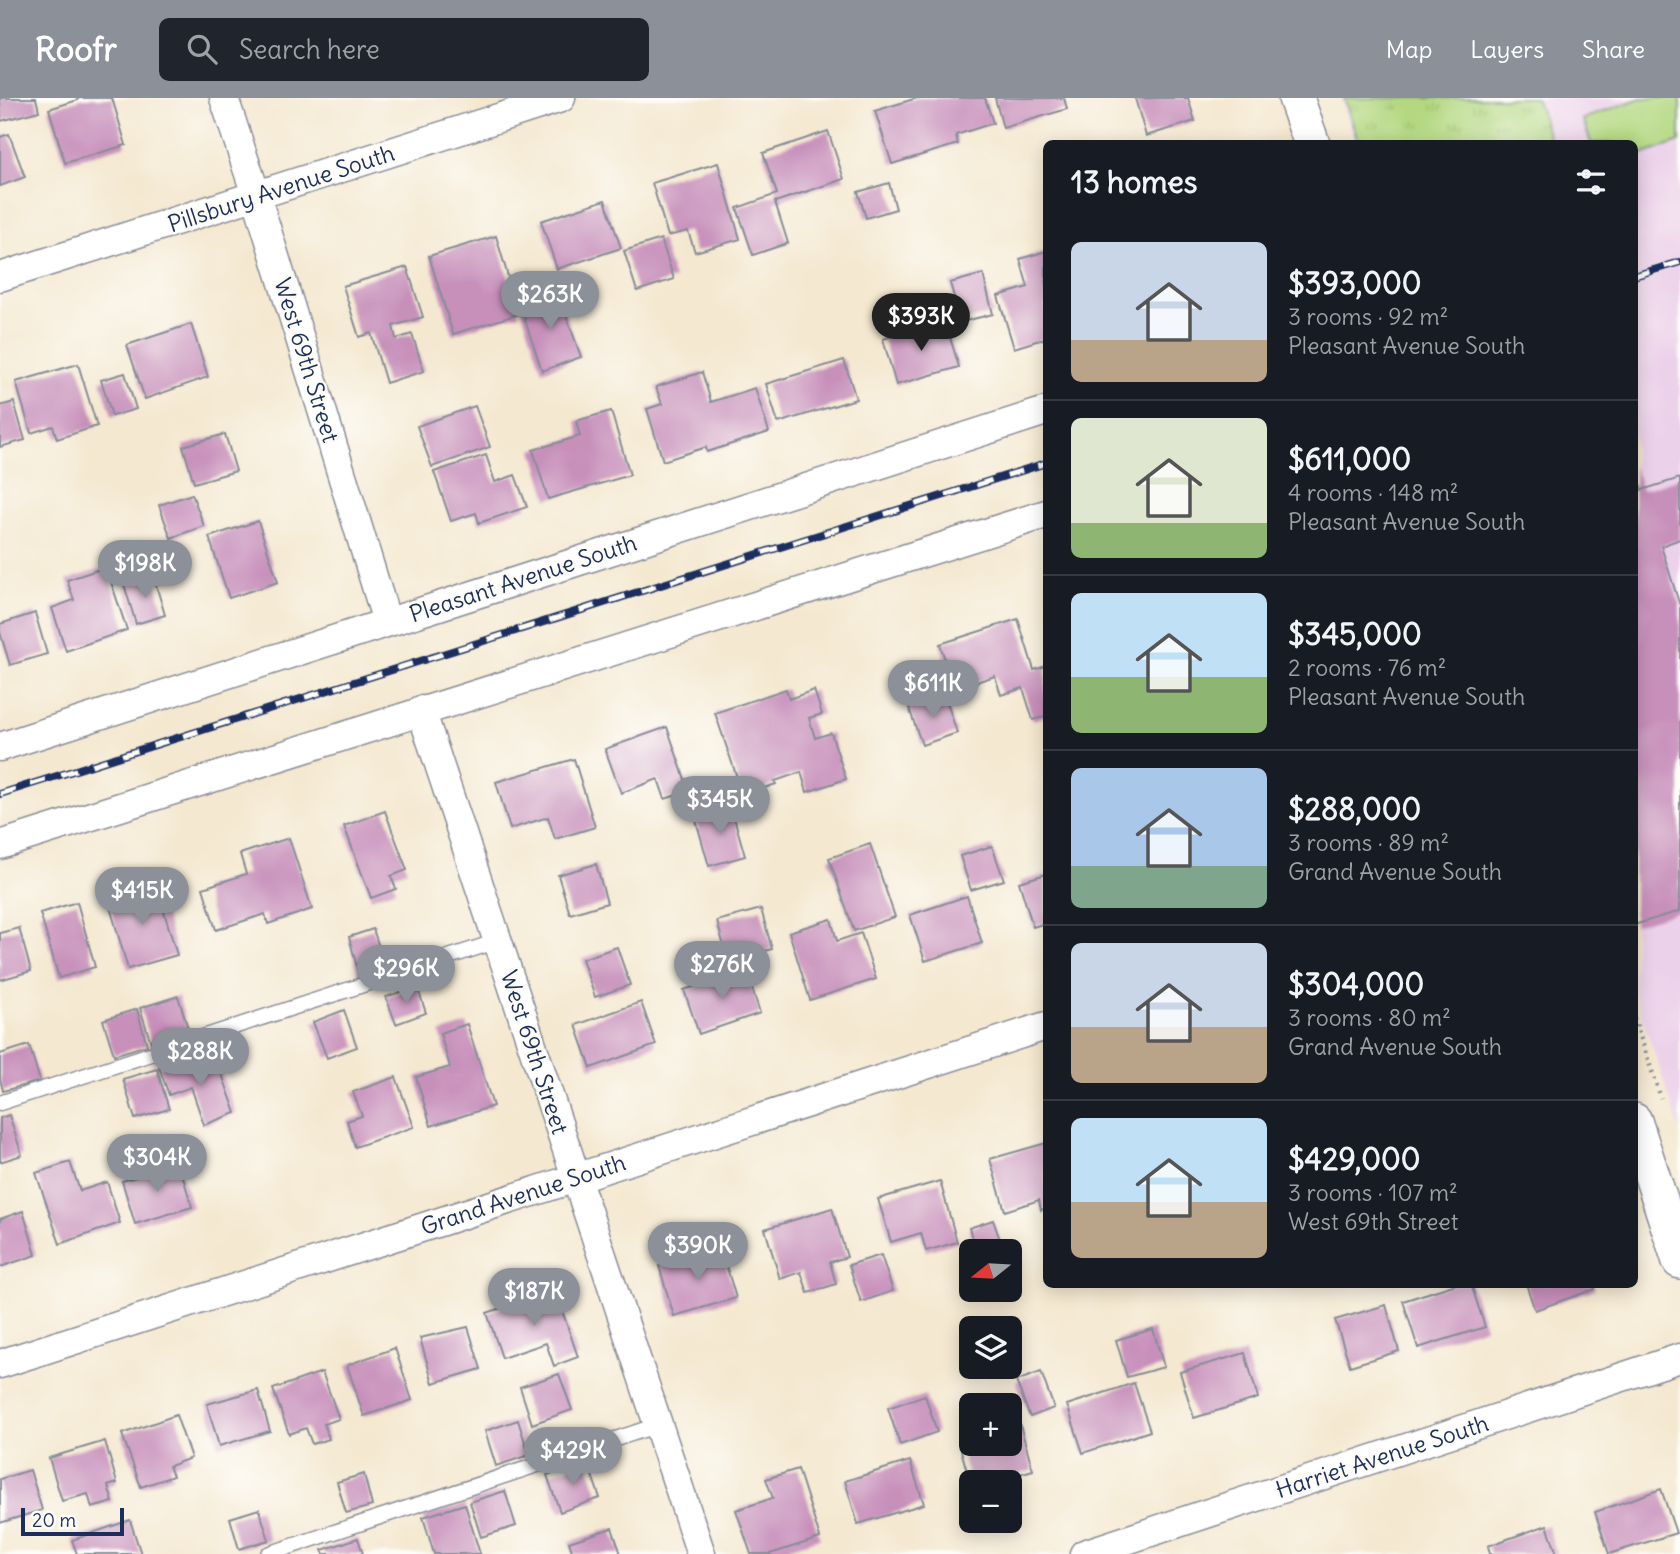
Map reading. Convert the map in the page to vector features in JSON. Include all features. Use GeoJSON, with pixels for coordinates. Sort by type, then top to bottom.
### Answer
{"type":"FeatureCollection","features":[{"type":"Feature","properties":{"kind":"street","name":"West 69th Street"},"geometry":{"type":"LineString","coordinates":[[224,98],[387,622]]}},
{"type":"Feature","properties":{"kind":"street","name":"Pillsbury Avenue South"},"geometry":{"type":"LineString","coordinates":[[0,277],[561,98]]}},
{"type":"Feature","properties":{"kind":"street"},"geometry":{"type":"LineString","coordinates":[[1296,98],[1311,140]]}},
{"type":"Feature","properties":{"kind":"street","name":"Pleasant Avenue South"},"geometry":{"type":"LineString","coordinates":[[0,747],[1043,412]]}},
{"type":"Feature","properties":{"kind":"street"},"geometry":{"type":"LineString","coordinates":[[0,845],[1043,515]]}},
{"type":"Feature","properties":{"kind":"street","name":"West 69th Street"},"geometry":{"type":"LineString","coordinates":[[421,710],[701,1554]]}},
{"type":"Feature","properties":{"kind":"street","name":"Grand Avenue South"},"geometry":{"type":"LineString","coordinates":[[0,1364],[1043,1027]]}},
{"type":"Feature","properties":{"kind":"street"},"geometry":{"type":"LineString","coordinates":[[1649,1113],[1680,1261]]}},
{"type":"Feature","properties":{"kind":"street","name":"Harriet Avenue South"},"geometry":{"type":"LineString","coordinates":[[1084,1554],[1680,1358]]}},
{"type":"Feature","properties":{"kind":"lane"},"geometry":{"type":"LineString","coordinates":[[0,1103],[498,941]]}},
{"type":"Feature","properties":{"kind":"lane"},"geometry":{"type":"LineString","coordinates":[[268,1554],[658,1425]]}},
{"type":"Feature","properties":{"kind":"path"},"geometry":{"type":"LineString","coordinates":[[1638,1043],[1649,1113]]}},
{"type":"Feature","properties":{"kind":"shaded area"},"geometry":{"type":"Polygon","coordinates":[[[1341,98],[1680,98],[1680,1130],[1638,1004],[1638,140],[1355,140],[1341,98]]]}},
{"type":"Feature","properties":{"kind":"green space"},"geometry":{"type":"Polygon","coordinates":[[[1344,98],[1536,98],[1550,140],[1358,140],[1344,98]]]}},
{"type":"Feature","properties":{"kind":"green space"},"geometry":{"type":"Polygon","coordinates":[[[1641,98],[1680,98],[1680,142],[1638,156],[1638,140],[1590,140],[1583,119],[1641,98]]]}},
{"type":"Feature","properties":{"kind":"building"},"geometry":{"type":"Polygon","coordinates":[[[0,98],[36,98],[39,111],[1,121],[0,98]]]}},
{"type":"Feature","properties":{"kind":"building"},"geometry":{"type":"Polygon","coordinates":[[[78,98],[112,98],[126,145],[65,163],[49,109],[78,98]]]}},
{"type":"Feature","properties":{"kind":"building"},"geometry":{"type":"Polygon","coordinates":[[[917,98],[985,98],[993,123],[956,135],[958,144],[892,164],[875,111],[917,98]]]}},
{"type":"Feature","properties":{"kind":"building"},"geometry":{"type":"Polygon","coordinates":[[[995,98],[1064,98],[1067,109],[1003,128],[995,98]]]}},
{"type":"Feature","properties":{"kind":"building"},"geometry":{"type":"Polygon","coordinates":[[[1135,98],[1188,98],[1195,121],[1146,136],[1135,98]]]}},
{"type":"Feature","properties":{"kind":"building"},"geometry":{"type":"Polygon","coordinates":[[[828,131],[844,179],[775,202],[788,243],[753,255],[737,208],[777,194],[763,153],[828,131]]]}},
{"type":"Feature","properties":{"kind":"building"},"geometry":{"type":"Polygon","coordinates":[[[9,134],[25,177],[0,186],[0,137],[9,134]]]}},
{"type":"Feature","properties":{"kind":"building"},"geometry":{"type":"Polygon","coordinates":[[[718,163],[740,239],[695,252],[688,231],[668,236],[652,183],[718,163]]]}},
{"type":"Feature","properties":{"kind":"building"},"geometry":{"type":"Polygon","coordinates":[[[889,183],[896,209],[866,218],[858,192],[889,183]]]}},
{"type":"Feature","properties":{"kind":"building"},"geometry":{"type":"Polygon","coordinates":[[[605,200],[621,248],[557,269],[541,221],[605,200]]]}},
{"type":"Feature","properties":{"kind":"building"},"geometry":{"type":"Polygon","coordinates":[[[496,236],[519,314],[453,334],[429,256],[496,236]]]}},
{"type":"Feature","properties":{"kind":"building"},"geometry":{"type":"Polygon","coordinates":[[[661,239],[674,279],[637,291],[624,251],[661,239]]]}},
{"type":"Feature","properties":{"kind":"building"},"geometry":{"type":"Polygon","coordinates":[[[1043,252],[1043,339],[1014,348],[998,296],[1028,287],[1020,259],[1043,252]]]}},
{"type":"Feature","properties":{"kind":"building"},"geometry":{"type":"Polygon","coordinates":[[[407,267],[423,317],[393,326],[396,339],[412,334],[424,371],[386,383],[371,333],[359,337],[343,286],[407,267]]]}},
{"type":"Feature","properties":{"kind":"building"},"geometry":{"type":"Polygon","coordinates":[[[983,274],[993,314],[961,322],[950,283],[983,274]]]}},
{"type":"Feature","properties":{"kind":"building"},"geometry":{"type":"Polygon","coordinates":[[[558,292],[581,357],[542,371],[520,305],[558,292]]]}},
{"type":"Feature","properties":{"kind":"building"},"geometry":{"type":"Polygon","coordinates":[[[945,321],[959,367],[896,385],[883,339],[945,321]]]}},
{"type":"Feature","properties":{"kind":"building"},"geometry":{"type":"Polygon","coordinates":[[[191,324],[208,377],[145,399],[127,345],[191,324]]]}},
{"type":"Feature","properties":{"kind":"building"},"geometry":{"type":"Polygon","coordinates":[[[844,360],[856,399],[778,423],[766,384],[844,360]]]}},
{"type":"Feature","properties":{"kind":"building"},"geometry":{"type":"Polygon","coordinates":[[[78,364],[97,426],[57,439],[53,426],[31,433],[16,382],[78,364]]]}},
{"type":"Feature","properties":{"kind":"building"},"geometry":{"type":"Polygon","coordinates":[[[702,372],[711,402],[755,388],[769,432],[707,452],[706,447],[663,461],[647,409],[662,404],[656,387],[702,372]]]}},
{"type":"Feature","properties":{"kind":"building"},"geometry":{"type":"Polygon","coordinates":[[[125,373],[136,409],[112,416],[101,380],[125,373]]]}},
{"type":"Feature","properties":{"kind":"building"},"geometry":{"type":"Polygon","coordinates":[[[14,402],[25,440],[0,447],[0,406],[14,402]]]}},
{"type":"Feature","properties":{"kind":"building"},"geometry":{"type":"Polygon","coordinates":[[[475,406],[490,447],[432,467],[417,426],[475,406]]]}},
{"type":"Feature","properties":{"kind":"building"},"geometry":{"type":"Polygon","coordinates":[[[611,411],[630,475],[548,499],[533,450],[580,436],[576,421],[611,411]]]}},
{"type":"Feature","properties":{"kind":"building"},"geometry":{"type":"Polygon","coordinates":[[[225,434],[236,471],[194,483],[183,446],[225,434]]]}},
{"type":"Feature","properties":{"kind":"building"},"geometry":{"type":"Polygon","coordinates":[[[486,455],[495,482],[515,475],[527,507],[479,523],[476,513],[451,521],[434,472],[486,455]]]}},
{"type":"Feature","properties":{"kind":"building"},"geometry":{"type":"Polygon","coordinates":[[[1638,478],[1642,490],[1680,478],[1680,539],[1661,546],[1680,606],[1680,911],[1638,924],[1638,478]]]}},
{"type":"Feature","properties":{"kind":"building"},"geometry":{"type":"Polygon","coordinates":[[[192,494],[204,526],[171,538],[159,505],[192,494]]]}},
{"type":"Feature","properties":{"kind":"building"},"geometry":{"type":"Polygon","coordinates":[[[258,521],[278,582],[229,598],[209,537],[258,521]]]}},
{"type":"Feature","properties":{"kind":"building"},"geometry":{"type":"Polygon","coordinates":[[[106,567],[127,630],[66,651],[52,608],[74,600],[67,580],[106,567]]]}},
{"type":"Feature","properties":{"kind":"building"},"geometry":{"type":"Polygon","coordinates":[[[153,575],[165,615],[136,624],[124,584],[153,575]]]}},
{"type":"Feature","properties":{"kind":"building"},"geometry":{"type":"Polygon","coordinates":[[[35,613],[47,654],[10,665],[0,624],[35,613]]]}},
{"type":"Feature","properties":{"kind":"building"},"geometry":{"type":"Polygon","coordinates":[[[1018,619],[1034,670],[1043,667],[1043,717],[1033,720],[1023,688],[1001,695],[995,676],[954,689],[940,644],[1018,619]]]}},
{"type":"Feature","properties":{"kind":"building"},"geometry":{"type":"Polygon","coordinates":[[[786,689],[789,699],[814,690],[822,714],[809,718],[815,738],[831,733],[846,779],[807,792],[801,772],[743,795],[715,713],[786,689]]]}},
{"type":"Feature","properties":{"kind":"building"},"geometry":{"type":"Polygon","coordinates":[[[945,696],[957,733],[922,745],[909,708],[945,696]]]}},
{"type":"Feature","properties":{"kind":"building"},"geometry":{"type":"Polygon","coordinates":[[[667,727],[689,791],[665,799],[658,779],[621,793],[605,749],[667,727]]]}},
{"type":"Feature","properties":{"kind":"building"},"geometry":{"type":"Polygon","coordinates":[[[574,759],[595,827],[555,839],[548,817],[510,829],[496,782],[574,759]]]}},
{"type":"Feature","properties":{"kind":"building"},"geometry":{"type":"Polygon","coordinates":[[[731,807],[745,856],[709,866],[695,817],[731,807]]]}},
{"type":"Feature","properties":{"kind":"building"},"geometry":{"type":"Polygon","coordinates":[[[385,811],[407,870],[391,876],[396,889],[371,898],[344,826],[385,811]]]}},
{"type":"Feature","properties":{"kind":"building"},"geometry":{"type":"Polygon","coordinates":[[[289,838],[312,909],[268,924],[265,914],[216,930],[203,888],[246,874],[240,854],[289,838]]]}},
{"type":"Feature","properties":{"kind":"building"},"geometry":{"type":"Polygon","coordinates":[[[870,844],[895,917],[854,931],[829,858],[870,844]]]}},
{"type":"Feature","properties":{"kind":"building"},"geometry":{"type":"Polygon","coordinates":[[[992,846],[1004,880],[971,890],[960,856],[992,846]]]}},
{"type":"Feature","properties":{"kind":"building"},"geometry":{"type":"Polygon","coordinates":[[[596,864],[607,903],[570,914],[558,875],[596,864]]]}},
{"type":"Feature","properties":{"kind":"building"},"geometry":{"type":"Polygon","coordinates":[[[1043,875],[1043,924],[1033,927],[1019,882],[1043,875]]]}},
{"type":"Feature","properties":{"kind":"building"},"geometry":{"type":"Polygon","coordinates":[[[156,885],[177,955],[128,969],[108,900],[156,885]]]}},
{"type":"Feature","properties":{"kind":"building"},"geometry":{"type":"Polygon","coordinates":[[[967,896],[982,943],[925,961],[910,915],[967,896]]]}},
{"type":"Feature","properties":{"kind":"building"},"geometry":{"type":"Polygon","coordinates":[[[77,902],[95,967],[59,978],[40,913],[77,902]]]}},
{"type":"Feature","properties":{"kind":"building"},"geometry":{"type":"Polygon","coordinates":[[[761,909],[772,949],[728,961],[717,921],[761,909]]]}},
{"type":"Feature","properties":{"kind":"building"},"geometry":{"type":"Polygon","coordinates":[[[831,919],[837,941],[861,933],[876,979],[810,1000],[789,932],[831,919]]]}},
{"type":"Feature","properties":{"kind":"building"},"geometry":{"type":"Polygon","coordinates":[[[19,928],[31,971],[0,980],[0,933],[19,928]]]}},
{"type":"Feature","properties":{"kind":"building"},"geometry":{"type":"Polygon","coordinates":[[[373,929],[387,971],[360,979],[349,937],[373,929]]]}},
{"type":"Feature","properties":{"kind":"building"},"geometry":{"type":"Polygon","coordinates":[[[617,947],[630,985],[595,997],[582,959],[617,947]]]}},
{"type":"Feature","properties":{"kind":"building"},"geometry":{"type":"Polygon","coordinates":[[[746,969],[760,1013],[699,1034],[684,990],[746,969]]]}},
{"type":"Feature","properties":{"kind":"building"},"geometry":{"type":"Polygon","coordinates":[[[417,986],[426,1013],[396,1024],[386,997],[417,986]]]}},
{"type":"Feature","properties":{"kind":"building"},"geometry":{"type":"Polygon","coordinates":[[[178,996],[190,1035],[152,1046],[140,1008],[178,996]]]}},
{"type":"Feature","properties":{"kind":"building"},"geometry":{"type":"Polygon","coordinates":[[[641,1002],[656,1045],[591,1068],[576,1025],[641,1002]]]}},
{"type":"Feature","properties":{"kind":"building"},"geometry":{"type":"Polygon","coordinates":[[[137,1009],[147,1045],[114,1055],[103,1020],[137,1009]]]}},
{"type":"Feature","properties":{"kind":"building"},"geometry":{"type":"Polygon","coordinates":[[[344,1010],[357,1047],[327,1058],[313,1022],[344,1010]]]}},
{"type":"Feature","properties":{"kind":"building"},"geometry":{"type":"Polygon","coordinates":[[[467,1024],[493,1106],[431,1126],[416,1077],[450,1067],[440,1033],[467,1024]]]}},
{"type":"Feature","properties":{"kind":"building"},"geometry":{"type":"Polygon","coordinates":[[[29,1045],[40,1081],[3,1091],[0,1054],[29,1045]]]}},
{"type":"Feature","properties":{"kind":"building"},"geometry":{"type":"Polygon","coordinates":[[[191,1056],[197,1074],[219,1066],[236,1113],[204,1125],[191,1087],[169,1095],[159,1067],[191,1056]]]}},
{"type":"Feature","properties":{"kind":"building"},"geometry":{"type":"Polygon","coordinates":[[[157,1069],[169,1109],[135,1119],[123,1079],[157,1069]]]}},
{"type":"Feature","properties":{"kind":"building"},"geometry":{"type":"Polygon","coordinates":[[[396,1077],[414,1127],[355,1147],[347,1121],[362,1116],[353,1092],[396,1077]]]}},
{"type":"Feature","properties":{"kind":"building"},"geometry":{"type":"Polygon","coordinates":[[[9,1115],[22,1155],[0,1162],[0,1118],[9,1115]]]}},
{"type":"Feature","properties":{"kind":"building"},"geometry":{"type":"Polygon","coordinates":[[[1043,1144],[1043,1209],[1041,1210],[1039,1200],[1005,1211],[990,1159],[1043,1144]]]}},
{"type":"Feature","properties":{"kind":"building"},"geometry":{"type":"Polygon","coordinates":[[[70,1162],[80,1191],[107,1182],[120,1223],[60,1244],[36,1173],[70,1162]]]}},
{"type":"Feature","properties":{"kind":"building"},"geometry":{"type":"Polygon","coordinates":[[[179,1164],[192,1207],[135,1224],[122,1181],[179,1164]]]}},
{"type":"Feature","properties":{"kind":"building"},"geometry":{"type":"Polygon","coordinates":[[[940,1181],[957,1242],[926,1251],[921,1233],[891,1242],[878,1199],[940,1181]]]}},
{"type":"Feature","properties":{"kind":"building"},"geometry":{"type":"Polygon","coordinates":[[[832,1208],[847,1257],[830,1262],[836,1284],[808,1293],[801,1272],[780,1279],[765,1229],[832,1208]]]}},
{"type":"Feature","properties":{"kind":"building"},"geometry":{"type":"Polygon","coordinates":[[[23,1211],[36,1255],[0,1267],[0,1219],[23,1211]]]}},
{"type":"Feature","properties":{"kind":"building"},"geometry":{"type":"Polygon","coordinates":[[[993,1220],[1000,1239],[972,1239],[969,1228],[993,1220]]]}},
{"type":"Feature","properties":{"kind":"building"},"geometry":{"type":"Polygon","coordinates":[[[721,1248],[736,1298],[674,1316],[659,1266],[721,1248]]]}},
{"type":"Feature","properties":{"kind":"building"},"geometry":{"type":"Polygon","coordinates":[[[881,1255],[893,1291],[861,1302],[849,1265],[881,1255]]]}},
{"type":"Feature","properties":{"kind":"building"},"geometry":{"type":"Polygon","coordinates":[[[1444,1288],[1472,1288],[1485,1327],[1418,1348],[1403,1301],[1444,1288]]]}},
{"type":"Feature","properties":{"kind":"building"},"geometry":{"type":"Polygon","coordinates":[[[1527,1288],[1595,1288],[1595,1289],[1535,1310],[1527,1288]]]}},
{"type":"Feature","properties":{"kind":"building"},"geometry":{"type":"Polygon","coordinates":[[[555,1290],[578,1357],[554,1366],[546,1343],[502,1358],[487,1313],[555,1290]]]}},
{"type":"Feature","properties":{"kind":"building"},"geometry":{"type":"Polygon","coordinates":[[[1386,1305],[1399,1351],[1350,1366],[1335,1320],[1386,1305]]]}},
{"type":"Feature","properties":{"kind":"building"},"geometry":{"type":"Polygon","coordinates":[[[468,1327],[481,1369],[433,1383],[420,1338],[468,1327]]]}},
{"type":"Feature","properties":{"kind":"building"},"geometry":{"type":"Polygon","coordinates":[[[1153,1329],[1164,1367],[1127,1377],[1116,1340],[1153,1329]]]}},
{"type":"Feature","properties":{"kind":"building"},"geometry":{"type":"Polygon","coordinates":[[[395,1348],[412,1400],[364,1416],[347,1365],[395,1348]]]}},
{"type":"Feature","properties":{"kind":"building"},"geometry":{"type":"Polygon","coordinates":[[[1245,1353],[1258,1398],[1194,1418],[1180,1372],[1245,1353]]]}},
{"type":"Feature","properties":{"kind":"building"},"geometry":{"type":"Polygon","coordinates":[[[322,1372],[339,1419],[324,1424],[329,1439],[312,1444],[306,1428],[289,1434],[273,1389],[322,1372]]]}},
{"type":"Feature","properties":{"kind":"building"},"geometry":{"type":"Polygon","coordinates":[[[1041,1372],[1054,1408],[1030,1417],[1016,1381],[1041,1372]]]}},
{"type":"Feature","properties":{"kind":"building"},"geometry":{"type":"Polygon","coordinates":[[[559,1374],[572,1410],[532,1424],[520,1387],[559,1374]]]}},
{"type":"Feature","properties":{"kind":"building"},"geometry":{"type":"Polygon","coordinates":[[[1134,1383],[1150,1431],[1083,1453],[1067,1405],[1134,1383]]]}},
{"type":"Feature","properties":{"kind":"building"},"geometry":{"type":"Polygon","coordinates":[[[258,1390],[270,1431],[219,1446],[207,1404],[258,1390]]]}},
{"type":"Feature","properties":{"kind":"building"},"geometry":{"type":"Polygon","coordinates":[[[925,1395],[937,1432],[900,1445],[888,1408],[925,1395]]]}},
{"type":"Feature","properties":{"kind":"building"},"geometry":{"type":"Polygon","coordinates":[[[176,1415],[191,1458],[169,1466],[173,1476],[141,1487],[122,1434],[176,1415]]]}},
{"type":"Feature","properties":{"kind":"building"},"geometry":{"type":"Polygon","coordinates":[[[518,1420],[529,1455],[496,1466],[485,1431],[518,1420]]]}},
{"type":"Feature","properties":{"kind":"building"},"geometry":{"type":"Polygon","coordinates":[[[1022,1432],[1033,1470],[1022,1473],[1022,1470],[967,1470],[963,1456],[1022,1456],[1022,1432]]]}},
{"type":"Feature","properties":{"kind":"building"},"geometry":{"type":"Polygon","coordinates":[[[105,1441],[117,1483],[108,1486],[113,1502],[92,1508],[88,1494],[62,1501],[49,1458],[105,1441]]]}},
{"type":"Feature","properties":{"kind":"building"},"geometry":{"type":"Polygon","coordinates":[[[587,1461],[600,1498],[560,1512],[547,1475],[587,1461]]]}},
{"type":"Feature","properties":{"kind":"building"},"geometry":{"type":"Polygon","coordinates":[[[910,1461],[924,1504],[858,1524],[845,1481],[910,1461]]]}},
{"type":"Feature","properties":{"kind":"building"},"geometry":{"type":"Polygon","coordinates":[[[798,1469],[820,1538],[770,1554],[751,1554],[736,1510],[773,1498],[766,1479],[798,1469]]]}},
{"type":"Feature","properties":{"kind":"building"},"geometry":{"type":"Polygon","coordinates":[[[30,1470],[42,1510],[0,1523],[0,1479],[30,1470]]]}},
{"type":"Feature","properties":{"kind":"building"},"geometry":{"type":"Polygon","coordinates":[[[364,1474],[372,1506],[346,1513],[337,1482],[364,1474]]]}},
{"type":"Feature","properties":{"kind":"building"},"geometry":{"type":"Polygon","coordinates":[[[1661,1489],[1676,1533],[1609,1554],[1595,1512],[1661,1489]]]}},
{"type":"Feature","properties":{"kind":"building"},"geometry":{"type":"Polygon","coordinates":[[[505,1491],[516,1526],[481,1537],[470,1502],[505,1491]]]}},
{"type":"Feature","properties":{"kind":"building"},"geometry":{"type":"Polygon","coordinates":[[[465,1504],[480,1554],[434,1554],[423,1517],[465,1504]]]}},
{"type":"Feature","properties":{"kind":"building"},"geometry":{"type":"Polygon","coordinates":[[[259,1509],[269,1540],[239,1549],[230,1518],[259,1509]]]}},
{"type":"Feature","properties":{"kind":"building"},"geometry":{"type":"Polygon","coordinates":[[[130,1520],[141,1554],[77,1554],[72,1540],[130,1520]]]}},
{"type":"Feature","properties":{"kind":"building"},"geometry":{"type":"Polygon","coordinates":[[[1547,1525],[1557,1554],[1490,1554],[1488,1546],[1547,1525]]]}},
{"type":"Feature","properties":{"kind":"building"},"geometry":{"type":"Polygon","coordinates":[[[612,1528],[621,1554],[573,1554],[569,1542],[612,1528]]]}},
{"type":"Feature","properties":{"kind":"building"},"geometry":{"type":"Polygon","coordinates":[[[358,1538],[363,1554],[324,1554],[322,1550],[358,1538]]]}},
{"type":"Feature","properties":{"kind":"railway"},"geometry":{"type":"LineString","coordinates":[[1638,275],[1680,262]]}},
{"type":"Feature","properties":{"kind":"railway"},"geometry":{"type":"LineString","coordinates":[[0,794],[1043,464]]}}]}
